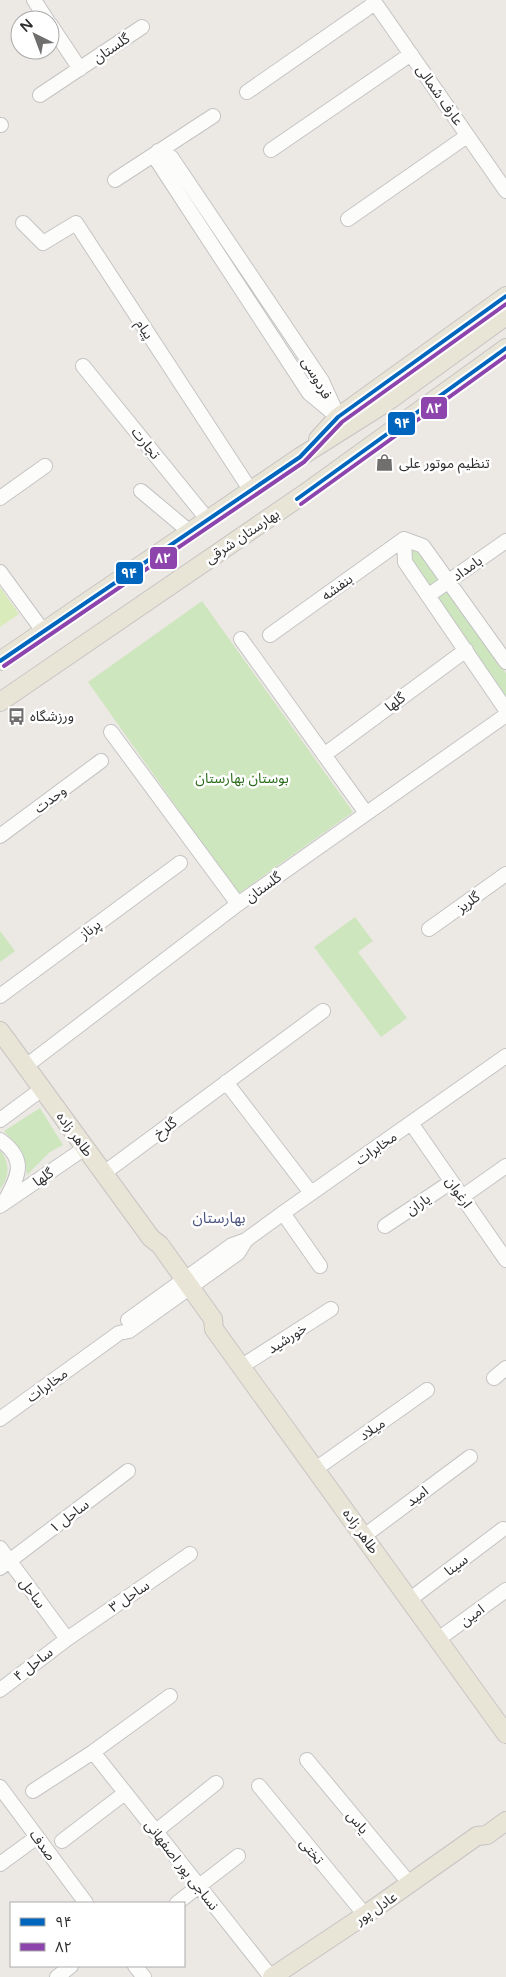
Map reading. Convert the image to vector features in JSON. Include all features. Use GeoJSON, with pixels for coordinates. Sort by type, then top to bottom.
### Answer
{"type":"FeatureCollection","features":[{"type":"Feature","properties":{"kind":"main road"},"geometry":{"type":"LineString","coordinates":[[300,457],[338,417],[506,296]]}},
{"type":"Feature","properties":{"kind":"main road"},"geometry":{"type":"LineString","coordinates":[[0,662],[251,490],[386,402],[506,316]]}},
{"type":"Feature","properties":{"kind":"main road","name":"بهارستان شرقی"},"geometry":{"type":"LineString","coordinates":[[0,702],[304,494],[506,348]]}},
{"type":"Feature","properties":{"kind":"main road","name":"طاهر زاده"},"geometry":{"type":"LineString","coordinates":[[0,1031],[151,1238],[152,1250],[183,1286],[206,1326],[214,1329],[242,1366],[317,1468],[437,1640],[504,1726]]}},
{"type":"Feature","properties":{"kind":"main road","name":"عادل پور"},"geometry":{"type":"LineString","coordinates":[[272,1977],[366,1916],[477,1836],[481,1827],[506,1808]]}},
{"type":"Feature","properties":{"kind":"main road","name":"عادل پور"},"geometry":{"type":"LineString","coordinates":[[477,1836],[488,1835],[506,1821]]}},
{"type":"Feature","properties":{"kind":"street","name":"عارف شمالی"},"geometry":{"type":"LineString","coordinates":[[374,1],[506,191]]}},
{"type":"Feature","properties":{"kind":"street"},"geometry":{"type":"LineString","coordinates":[[247,92],[374,1]]}},
{"type":"Feature","properties":{"kind":"street","name":"گلستان"},"geometry":{"type":"LineString","coordinates":[[40,94],[142,27]]}},
{"type":"Feature","properties":{"kind":"street","name":"گلستان"},"geometry":{"type":"LineString","coordinates":[[60,39],[80,69]]}},
{"type":"Feature","properties":{"kind":"street"},"geometry":{"type":"LineString","coordinates":[[271,150],[411,54]]}},
{"type":"Feature","properties":{"kind":"street"},"geometry":{"type":"LineString","coordinates":[[115,180],[213,116]]}},
{"type":"Feature","properties":{"kind":"street"},"geometry":{"type":"LineString","coordinates":[[348,220],[468,136]]}},
{"type":"Feature","properties":{"kind":"street","name":"فردوسی"},"geometry":{"type":"LineString","coordinates":[[158,151],[171,157],[282,352],[309,393],[338,417]]}},
{"type":"Feature","properties":{"kind":"street","name":"پیام"},"geometry":{"type":"LineString","coordinates":[[23,223],[43,243],[76,223],[251,490]]}},
{"type":"Feature","properties":{"kind":"street","name":"فردوسی"},"geometry":{"type":"LineString","coordinates":[[225,249],[296,343],[322,381],[338,417]]}},
{"type":"Feature","properties":{"kind":"street"},"geometry":{"type":"LineString","coordinates":[[282,352],[296,343]]}},
{"type":"Feature","properties":{"kind":"street","name":"تجارت"},"geometry":{"type":"LineString","coordinates":[[83,366],[208,520]]}},
{"type":"Feature","properties":{"kind":"street"},"geometry":{"type":"LineString","coordinates":[[0,498],[45,466]]}},
{"type":"Feature","properties":{"kind":"street"},"geometry":{"type":"LineString","coordinates":[[141,491],[190,532]]}},
{"type":"Feature","properties":{"kind":"street"},"geometry":{"type":"LineString","coordinates":[[506,662],[423,546],[404,539],[405,562],[506,710]]}},
{"type":"Feature","properties":{"kind":"street","name":"بنفشه"},"geometry":{"type":"LineString","coordinates":[[270,635],[404,539]]}},
{"type":"Feature","properties":{"kind":"street","name":"بامداد"},"geometry":{"type":"LineString","coordinates":[[429,595],[506,541]]}},
{"type":"Feature","properties":{"kind":"street"},"geometry":{"type":"LineString","coordinates":[[0,572],[43,631]]}},
{"type":"Feature","properties":{"kind":"street"},"geometry":{"type":"LineString","coordinates":[[241,639],[366,813]]}},
{"type":"Feature","properties":{"kind":"street","name":"گلها"},"geometry":{"type":"LineString","coordinates":[[324,755],[466,650]]}},
{"type":"Feature","properties":{"kind":"street","name":"گلستان"},"geometry":{"type":"LineString","coordinates":[[26,1066],[238,904],[506,715]]}},
{"type":"Feature","properties":{"kind":"street"},"geometry":{"type":"LineString","coordinates":[[111,732],[238,904]]}},
{"type":"Feature","properties":{"kind":"street","name":"وحدت"},"geometry":{"type":"LineString","coordinates":[[0,836],[101,762]]}},
{"type":"Feature","properties":{"kind":"street","name":"پرناز"},"geometry":{"type":"LineString","coordinates":[[0,996],[180,863]]}},
{"type":"Feature","properties":{"kind":"street","name":"گلریز"},"geometry":{"type":"LineString","coordinates":[[429,930],[506,874]]}},
{"type":"Feature","properties":{"kind":"street","name":"گلرخ"},"geometry":{"type":"LineString","coordinates":[[104,1173],[322,1011]]}},
{"type":"Feature","properties":{"kind":"street","name":"مخابرات"},"geometry":{"type":"LineString","coordinates":[[0,1419],[119,1333],[123,1324],[238,1253],[246,1240],[506,1056]]}},
{"type":"Feature","properties":{"kind":"street"},"geometry":{"type":"LineString","coordinates":[[226,1082],[311,1193]]}},
{"type":"Feature","properties":{"kind":"street"},"geometry":{"type":"LineString","coordinates":[[0,1120],[42,1089]]}},
{"type":"Feature","properties":{"kind":"street","name":"ارغوان"},"geometry":{"type":"LineString","coordinates":[[411,1124],[506,1260]]}},
{"type":"Feature","properties":{"kind":"street"},"geometry":{"type":"LineString","coordinates":[[0,1140],[7,1145],[17,1161],[19,1174],[2,1205]]}},
{"type":"Feature","properties":{"kind":"street","name":"گلها"},"geometry":{"type":"LineString","coordinates":[[2,1205],[86,1148]]}},
{"type":"Feature","properties":{"kind":"street"},"geometry":{"type":"LineString","coordinates":[[462,1197],[506,1166]]}},
{"type":"Feature","properties":{"kind":"street","name":"یاران"},"geometry":{"type":"LineString","coordinates":[[386,1226],[452,1182]]}},
{"type":"Feature","properties":{"kind":"street"},"geometry":{"type":"LineString","coordinates":[[283,1213],[320,1266]]}},
{"type":"Feature","properties":{"kind":"street","name":"خورشید"},"geometry":{"type":"LineString","coordinates":[[242,1366],[331,1309]]}},
{"type":"Feature","properties":{"kind":"street"},"geometry":{"type":"LineString","coordinates":[[494,1378],[506,1368]]}},
{"type":"Feature","properties":{"kind":"street","name":"میلاد"},"geometry":{"type":"LineString","coordinates":[[317,1468],[427,1390]]}},
{"type":"Feature","properties":{"kind":"street","name":"امید"},"geometry":{"type":"LineString","coordinates":[[364,1536],[470,1457]]}},
{"type":"Feature","properties":{"kind":"street","name":"ساحل ۱"},"geometry":{"type":"LineString","coordinates":[[5,1564],[128,1471]]}},
{"type":"Feature","properties":{"kind":"street","name":"سینا"},"geometry":{"type":"LineString","coordinates":[[409,1600],[503,1529]]}},
{"type":"Feature","properties":{"kind":"street","name":"ساحل"},"geometry":{"type":"LineString","coordinates":[[0,1548],[5,1564],[67,1639]]}},
{"type":"Feature","properties":{"kind":"street","name":"ساحل ۳"},"geometry":{"type":"LineString","coordinates":[[67,1639],[190,1554]]}},
{"type":"Feature","properties":{"kind":"street","name":"امین"},"geometry":{"type":"LineString","coordinates":[[437,1640],[506,1590]]}},
{"type":"Feature","properties":{"kind":"street","name":"ساحل ۴"},"geometry":{"type":"LineString","coordinates":[[0,1690],[67,1639]]}},
{"type":"Feature","properties":{"kind":"street"},"geometry":{"type":"LineString","coordinates":[[33,1791],[93,1752],[170,1696]]}},
{"type":"Feature","properties":{"kind":"street","name":"نساجی پور اصفهانی"},"geometry":{"type":"LineString","coordinates":[[93,1752],[272,1977]]}},
{"type":"Feature","properties":{"kind":"street","name":"یاس"},"geometry":{"type":"LineString","coordinates":[[306,1760],[410,1884]]}},
{"type":"Feature","properties":{"kind":"street"},"geometry":{"type":"LineString","coordinates":[[156,1832],[216,1783]]}},
{"type":"Feature","properties":{"kind":"street","name":"تختی"},"geometry":{"type":"LineString","coordinates":[[259,1786],[366,1916]]}},
{"type":"Feature","properties":{"kind":"street","name":"صدف"},"geometry":{"type":"LineString","coordinates":[[1,1791],[85,1902]]}},
{"type":"Feature","properties":{"kind":"street"},"geometry":{"type":"LineString","coordinates":[[62,1841],[125,1793]]}},
{"type":"Feature","properties":{"kind":"street"},"geometry":{"type":"LineString","coordinates":[[0,1864],[37,1837]]}},
{"type":"Feature","properties":{"kind":"street"},"geometry":{"type":"LineString","coordinates":[[178,1902],[238,1856]]}},
{"type":"Feature","properties":{"kind":"street"},"geometry":{"type":"LineString","coordinates":[[57,1977],[70,1967]]}},
{"type":"Feature","properties":{"kind":"street"},"geometry":{"type":"LineString","coordinates":[[136,1967],[144,1977]]}},
{"type":"Feature","properties":{"kind":"green space"},"geometry":{"type":"Polygon","coordinates":[[[410,548],[420,551],[441,579],[429,587],[410,560],[410,548]]]}},
{"type":"Feature","properties":{"kind":"green space"},"geometry":{"type":"Polygon","coordinates":[[[0,587],[19,614],[0,627],[0,587]]]}},
{"type":"Feature","properties":{"kind":"green space"},"geometry":{"type":"Polygon","coordinates":[[[448,589],[506,673],[506,698],[436,598],[448,589]]]}},
{"type":"Feature","properties":{"kind":"green space","name":"بوستان بهارستان"},"geometry":{"type":"Polygon","coordinates":[[[202,601],[353,812],[238,894],[88,682],[202,601]]]}},
{"type":"Feature","properties":{"kind":"green space"},"geometry":{"type":"Polygon","coordinates":[[[355,917],[373,941],[358,952],[407,1018],[381,1037],[314,947],[355,917]]]}},
{"type":"Feature","properties":{"kind":"green space"},"geometry":{"type":"Polygon","coordinates":[[[0,931],[15,951],[0,962],[0,931]]]}},
{"type":"Feature","properties":{"kind":"green space"},"geometry":{"type":"Polygon","coordinates":[[[40,1108],[63,1145],[50,1152],[27,1175],[25,1161],[20,1151],[4,1131],[40,1108]]]}},
{"type":"Feature","properties":{"kind":"green space"},"geometry":{"type":"Polygon","coordinates":[[[0,1150],[6,1159],[8,1170],[6,1180],[0,1189],[0,1150]]]}},
{"type":"Feature","properties":{"kind":"transit line","name":"۹۴"},"geometry":{"type":"LineString","coordinates":[[0,661],[300,457],[338,417],[506,296]]}},
{"type":"Feature","properties":{"kind":"transit line","name":"۸۲"},"geometry":{"type":"LineString","coordinates":[[4,666],[304,462],[342,422],[506,304]]}},
{"type":"Feature","properties":{"kind":"transit line","name":"۹۴"},"geometry":{"type":"LineString","coordinates":[[297,499],[506,348]]}},
{"type":"Feature","properties":{"kind":"transit line","name":"۸۲"},"geometry":{"type":"LineString","coordinates":[[301,504],[506,356]]}},
{"type":"Feature","properties":{"kind":"place","name":"تنظیم موتور علی"},"geometry":{"type":"Point","coordinates":[385,463]}},
{"type":"Feature","properties":{"kind":"place","name":"ورزشگاه"},"geometry":{"type":"Point","coordinates":[16,716]}},
{"type":"Feature","properties":{"kind":"district","name":"بهارستان"},"geometry":{"type":"Point","coordinates":[219,1218]}}]}
